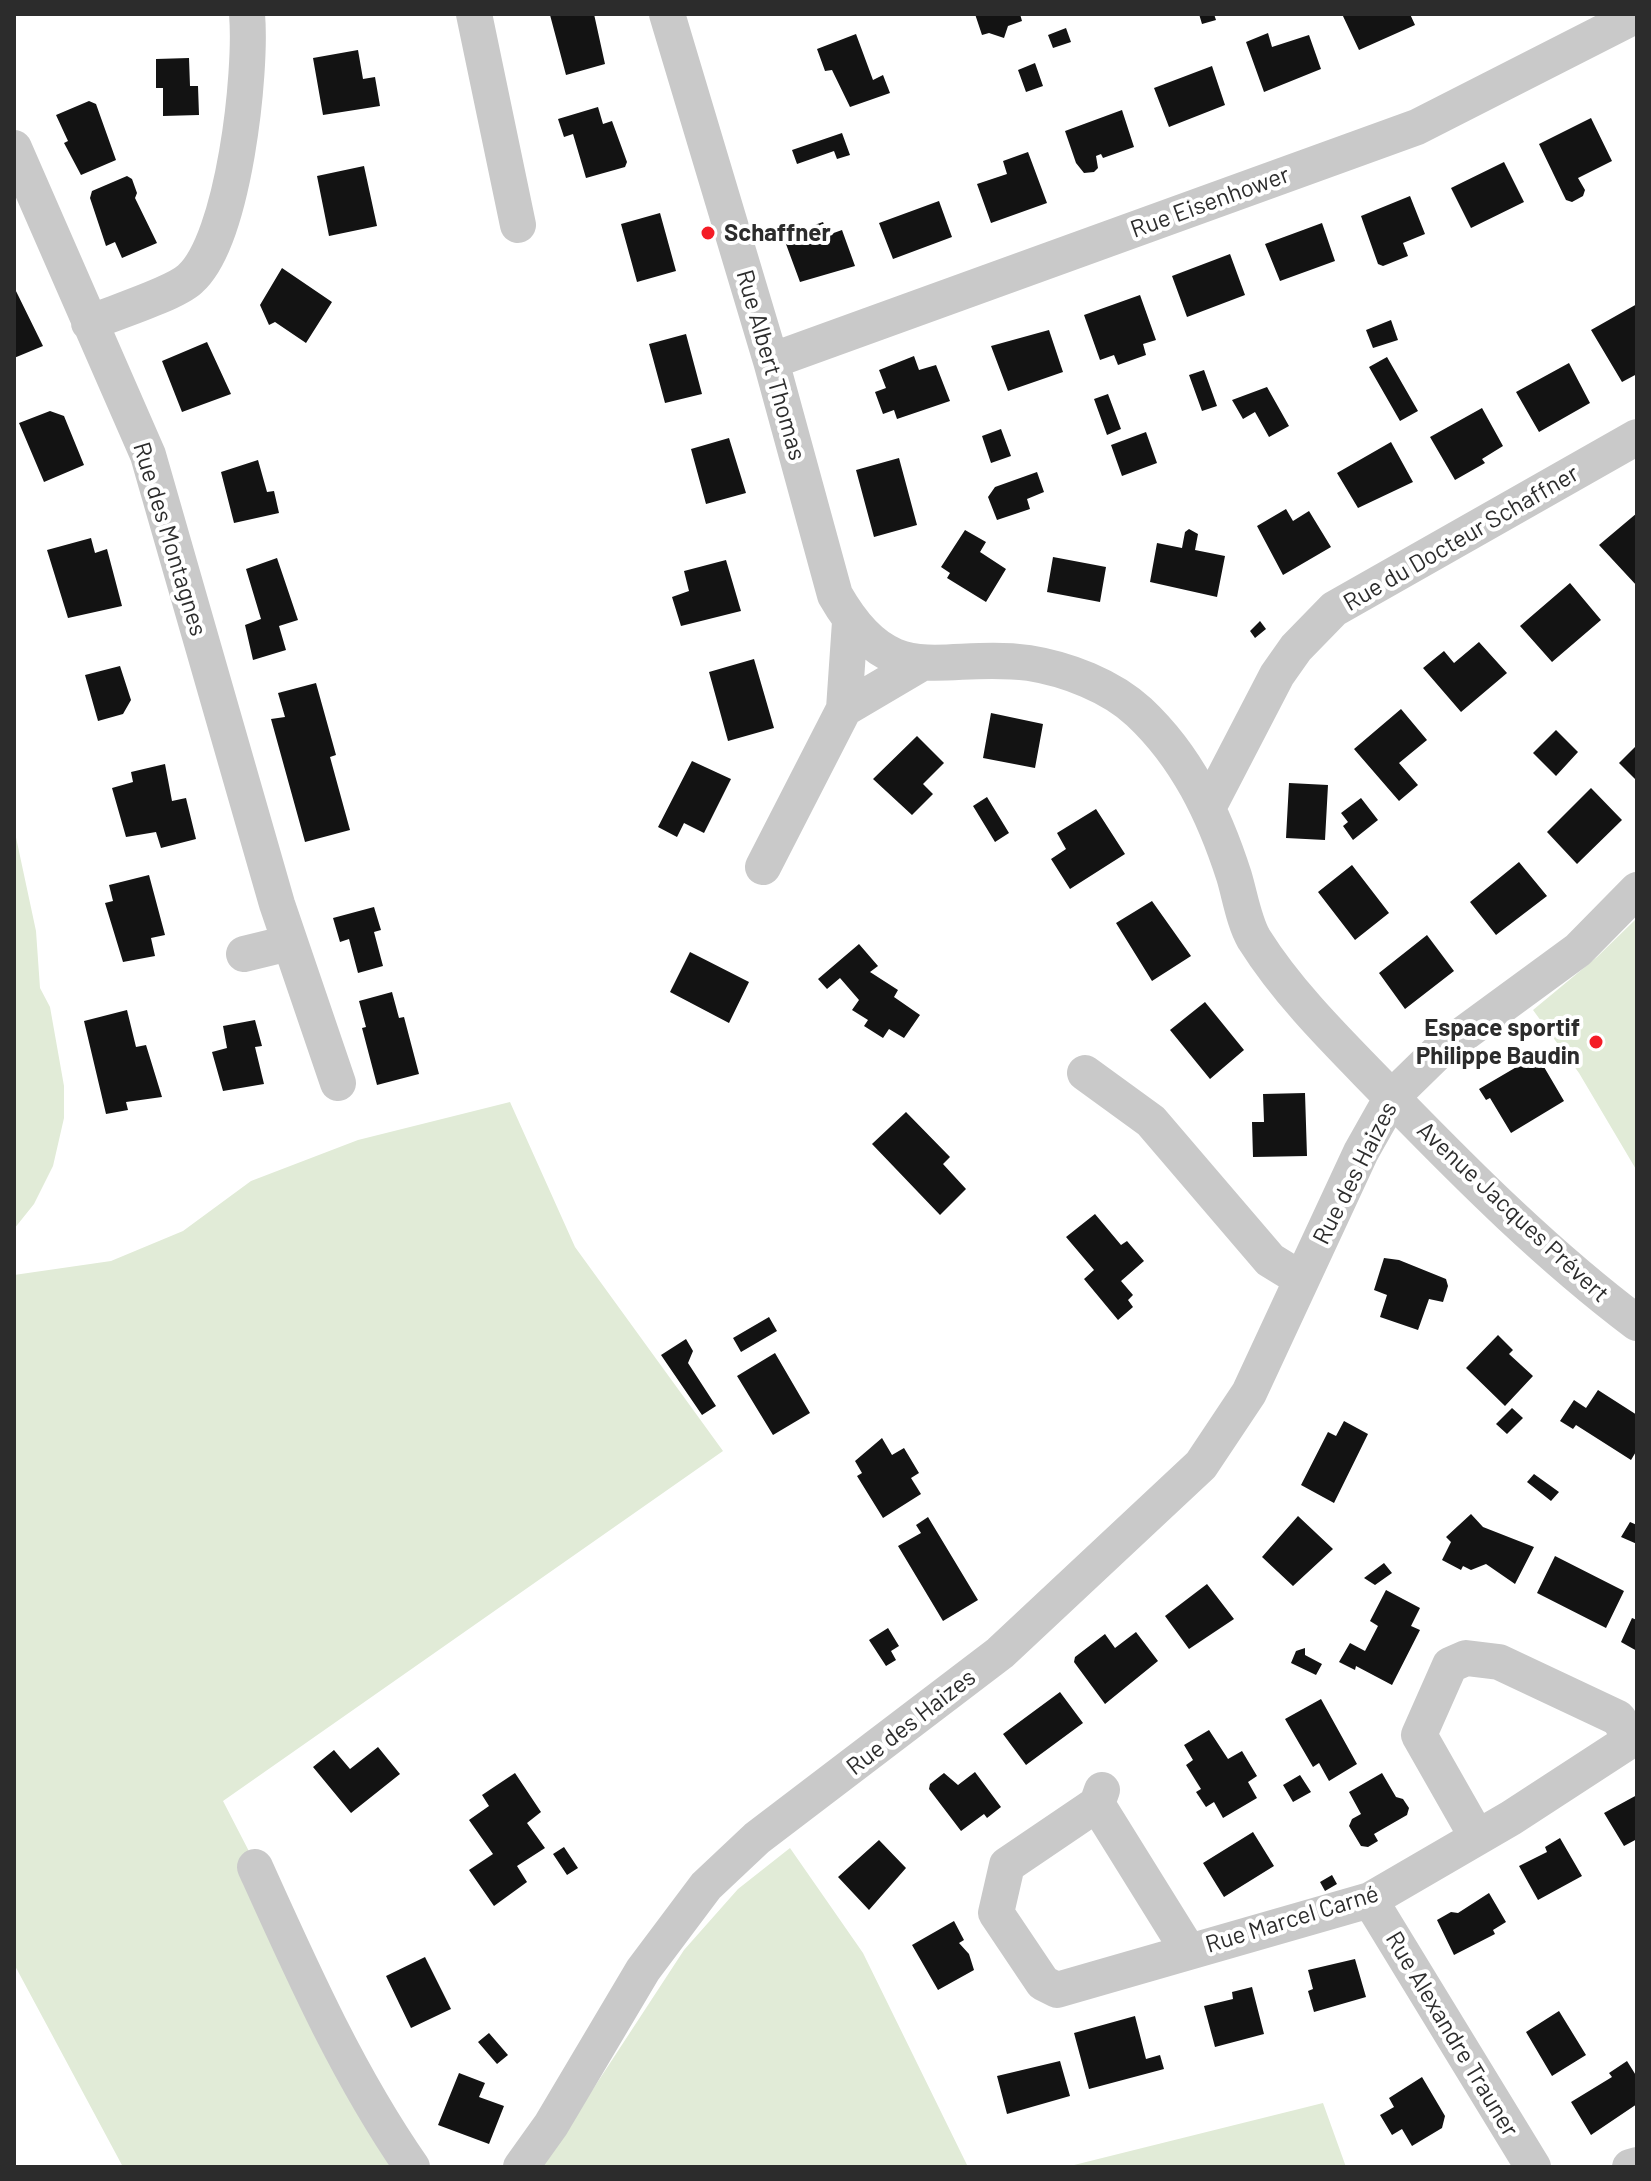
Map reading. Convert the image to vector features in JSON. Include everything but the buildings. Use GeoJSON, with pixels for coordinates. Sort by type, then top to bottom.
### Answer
{"type":"FeatureCollection","features":[{"type":"Feature","properties":{"kind":"street"},"geometry":{"type":"LineString","coordinates":[[89,323],[189,281],[204,263],[227,198],[248,82],[247,14]]}},
{"type":"Feature","properties":{"kind":"street"},"geometry":{"type":"LineString","coordinates":[[474,14],[518,225]]}},
{"type":"Feature","properties":{"kind":"street","name":"Rue Albert Thomas"},"geometry":{"type":"LineString","coordinates":[[667,14],[771,361],[835,595],[850,622],[868,640],[888,652],[922,663],[1028,663],[1096,684],[1137,710],[1164,739],[1209,806]]}},
{"type":"Feature","properties":{"kind":"street","name":"Rue Eisenhower"},"geometry":{"type":"LineString","coordinates":[[771,361],[1417,127],[1637,15]]}},
{"type":"Feature","properties":{"kind":"street","name":"Rue des Montagnes"},"geometry":{"type":"LineString","coordinates":[[14,148],[148,455],[289,943],[338,1083]]}},
{"type":"Feature","properties":{"kind":"street","name":"Rue du Docteur Schaffner"},"geometry":{"type":"LineString","coordinates":[[1209,806],[1277,675],[1296,648],[1334,609],[1637,437]]}},
{"type":"Feature","properties":{"kind":"street","name":"Rue Albert Thomas"},"geometry":{"type":"LineString","coordinates":[[763,867],[844,709],[850,622]]}},
{"type":"Feature","properties":{"kind":"street"},"geometry":{"type":"LineString","coordinates":[[844,709],[922,663]]}},
{"type":"Feature","properties":{"kind":"street"},"geometry":{"type":"LineString","coordinates":[[1209,806],[1253,937],[1292,989],[1392,1097]]}},
{"type":"Feature","properties":{"kind":"street","name":"Rue des Haizes"},"geometry":{"type":"LineString","coordinates":[[521,2167],[551,2125],[643,1970],[706,1886],[757,1838],[1000,1653],[1201,1465],[1249,1393],[1371,1131],[1392,1097],[1436,1054],[1578,950],[1637,890]]}},
{"type":"Feature","properties":{"kind":"street"},"geometry":{"type":"LineString","coordinates":[[244,954],[289,943]]}},
{"type":"Feature","properties":{"kind":"street"},"geometry":{"type":"LineString","coordinates":[[1085,1073],[1151,1121],[1270,1260],[1301,1279]]}},
{"type":"Feature","properties":{"kind":"street","name":"Avenue Jacques Prévert"},"geometry":{"type":"LineString","coordinates":[[1392,1097],[1493,1200],[1588,1286],[1637,1323]]}},
{"type":"Feature","properties":{"kind":"street","name":"Rue Marcel Carné"},"geometry":{"type":"LineString","coordinates":[[1189,1952],[1100,1797],[1007,1865],[996,1913],[1043,1983],[1057,1990],[1370,1900],[1477,1837],[1635,1737],[1618,1718],[1499,1662],[1466,1658],[1450,1665],[1419,1735],[1477,1837]]}},
{"type":"Feature","properties":{"kind":"street"},"geometry":{"type":"LineString","coordinates":[[255,1867],[303,1974],[384,2127],[412,2167]]}},
{"type":"Feature","properties":{"kind":"street","name":"Rue Alexandre Trauner"},"geometry":{"type":"LineString","coordinates":[[1370,1900],[1533,2167]]}},
{"type":"Feature","properties":{"kind":"street"},"geometry":{"type":"LineString","coordinates":[[1630,2167],[1637,2165]]}},
{"type":"Feature","properties":{"kind":"green space"},"geometry":{"type":"Polygon","coordinates":[[[14,828],[36,931],[40,988],[50,1007],[64,1086],[64,1118],[53,1166],[34,1204],[14,1229],[14,828]]]}},
{"type":"Feature","properties":{"kind":"green space","name":"Espace sportif Philippe Baudin"},"geometry":{"type":"Polygon","coordinates":[[[1637,918],[1637,1171],[1579,1073],[1533,1010],[1597,957],[1637,918]]]}},
{"type":"Feature","properties":{"kind":"green space"},"geometry":{"type":"Polygon","coordinates":[[[510,1102],[575,1247],[723,1451],[223,1801],[412,2167],[123,2167],[14,1964],[14,1275],[111,1261],[183,1231],[251,1181],[358,1140],[510,1102]]]}},
{"type":"Feature","properties":{"kind":"green space"},"geometry":{"type":"Polygon","coordinates":[[[790,1848],[863,1953],[968,2167],[542,2167],[684,1950],[738,1889],[790,1848]]]}},
{"type":"Feature","properties":{"kind":"green space"},"geometry":{"type":"Polygon","coordinates":[[[1323,2103],[1346,2167],[1066,2167],[1323,2103]]]}},
{"type":"Feature","properties":{"kind":"place","name":"Schaffner"},"geometry":{"type":"Point","coordinates":[708,233]}},
{"type":"Feature","properties":{"kind":"place","name":"Espace sportif Philippe Baudin"},"geometry":{"type":"Point","coordinates":[1596,1042]}}]}
